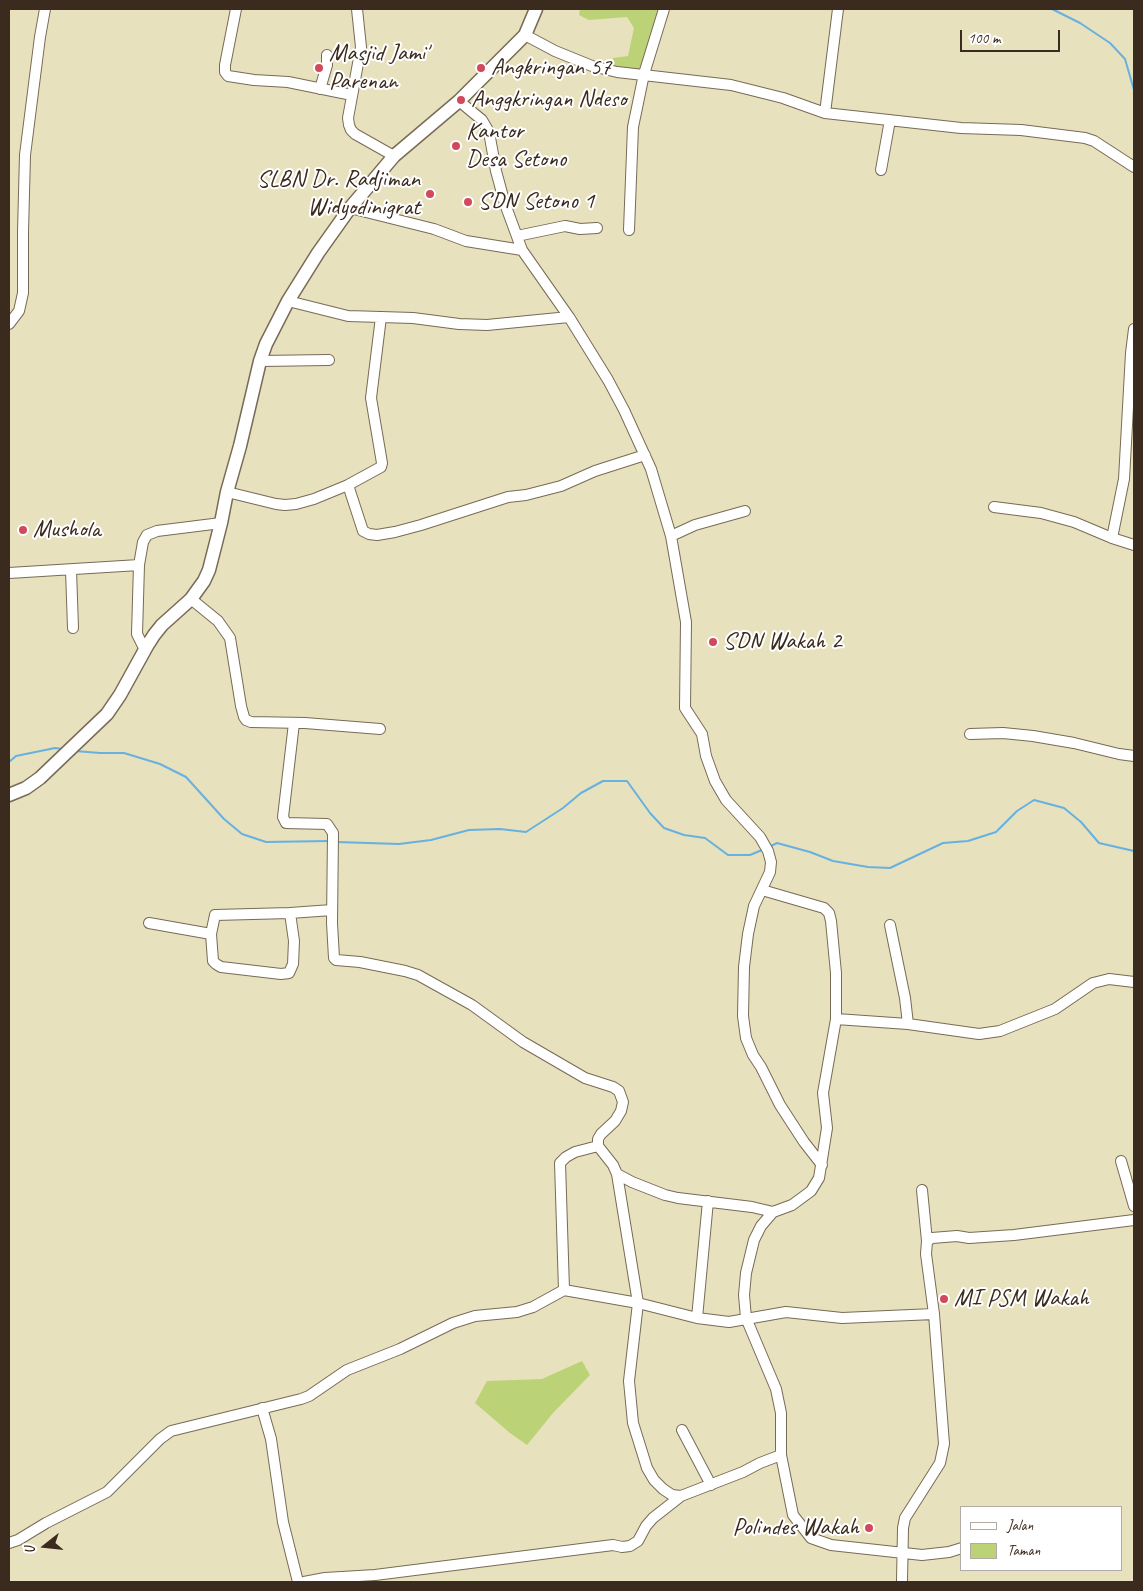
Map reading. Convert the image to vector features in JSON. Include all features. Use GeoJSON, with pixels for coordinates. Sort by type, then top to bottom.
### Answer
{"type":"FeatureCollection","features":[{"type":"Feature","properties":{"kind":"main road"},"geometry":{"type":"LineString","coordinates":[[9,795],[34,783],[107,714],[127,685],[145,650],[162,626],[191,599],[207,576],[221,523],[226,492],[240,446],[260,361],[266,344],[288,301],[318,253],[350,208],[394,156],[459,101],[525,36],[536,9]]}},
{"type":"Feature","properties":{"kind":"street"},"geometry":{"type":"LineString","coordinates":[[9,324],[19,312],[23,293],[25,154],[45,9]]}},
{"type":"Feature","properties":{"kind":"street"},"geometry":{"type":"LineString","coordinates":[[236,9],[224,64],[226,74],[230,77],[288,82],[352,95]]}},
{"type":"Feature","properties":{"kind":"street"},"geometry":{"type":"LineString","coordinates":[[357,9],[361,47],[348,118],[351,130],[394,156]]}},
{"type":"Feature","properties":{"kind":"street"},"geometry":{"type":"LineString","coordinates":[[628,230],[633,127],[644,74],[664,9]]}},
{"type":"Feature","properties":{"kind":"street"},"geometry":{"type":"LineString","coordinates":[[825,113],[838,9]]}},
{"type":"Feature","properties":{"kind":"street"},"geometry":{"type":"LineString","coordinates":[[525,36],[592,66],[617,72],[731,85],[783,98],[825,113],[961,128],[1021,130],[1085,138],[1094,141],[1134,167]]}},
{"type":"Feature","properties":{"kind":"street"},"geometry":{"type":"LineString","coordinates":[[320,89],[327,66],[327,55]]}},
{"type":"Feature","properties":{"kind":"street"},"geometry":{"type":"LineString","coordinates":[[459,101],[486,125],[491,140],[496,171],[522,250],[569,317],[608,380],[645,455],[654,480],[671,536],[686,622],[685,708],[702,734],[706,756],[715,781],[726,800],[760,837],[771,862],[770,872],[754,906],[748,934],[744,966],[743,1016],[746,1038],[780,1105],[804,1142],[822,1165]]}},
{"type":"Feature","properties":{"kind":"street"},"geometry":{"type":"LineString","coordinates":[[880,170],[890,120]]}},
{"type":"Feature","properties":{"kind":"street"},"geometry":{"type":"LineString","coordinates":[[350,208],[434,229],[466,241],[522,250]]}},
{"type":"Feature","properties":{"kind":"street"},"geometry":{"type":"LineString","coordinates":[[517,236],[565,226],[580,229],[597,228]]}},
{"type":"Feature","properties":{"kind":"street"},"geometry":{"type":"LineString","coordinates":[[288,301],[348,316],[413,318],[459,324],[487,325],[569,317]]}},
{"type":"Feature","properties":{"kind":"street"},"geometry":{"type":"LineString","coordinates":[[226,492],[285,505],[314,499],[348,485],[381,467],[382,463],[370,398],[381,317]]}},
{"type":"Feature","properties":{"kind":"street"},"geometry":{"type":"LineString","coordinates":[[1112,538],[1124,479],[1134,329]]}},
{"type":"Feature","properties":{"kind":"street"},"geometry":{"type":"LineString","coordinates":[[260,361],[329,360]]}},
{"type":"Feature","properties":{"kind":"street"},"geometry":{"type":"LineString","coordinates":[[348,485],[363,531],[377,535],[421,525],[508,497],[526,496],[561,486],[595,471],[645,455]]}},
{"type":"Feature","properties":{"kind":"street"},"geometry":{"type":"LineString","coordinates":[[994,507],[1041,513],[1074,522],[1134,545]]}},
{"type":"Feature","properties":{"kind":"street"},"geometry":{"type":"LineString","coordinates":[[671,536],[695,525],[745,511]]}},
{"type":"Feature","properties":{"kind":"street"},"geometry":{"type":"LineString","coordinates":[[145,650],[137,634],[139,565],[142,542],[152,532],[221,523]]}},
{"type":"Feature","properties":{"kind":"street"},"geometry":{"type":"LineString","coordinates":[[9,573],[139,565]]}},
{"type":"Feature","properties":{"kind":"street"},"geometry":{"type":"LineString","coordinates":[[71,570],[74,628]]}},
{"type":"Feature","properties":{"kind":"street"},"geometry":{"type":"LineString","coordinates":[[191,599],[218,621],[230,638],[241,706],[246,720],[251,722],[380,729]]}},
{"type":"Feature","properties":{"kind":"street"},"geometry":{"type":"LineString","coordinates":[[294,723],[283,817],[286,823],[323,823],[332,828],[334,844],[333,956],[336,960],[378,966],[418,975],[472,1005],[523,1042],[585,1078],[613,1087],[619,1091],[623,1102],[621,1111],[615,1121],[601,1134],[598,1139],[598,1146],[613,1165],[617,1174],[638,1303],[629,1381],[633,1422],[647,1468],[654,1480],[672,1495],[681,1496]]}},
{"type":"Feature","properties":{"kind":"street"},"geometry":{"type":"LineString","coordinates":[[970,734],[1003,733],[1033,736],[1134,756]]}},
{"type":"Feature","properties":{"kind":"street"},"geometry":{"type":"LineString","coordinates":[[762,890],[824,908],[829,913],[836,973],[836,1019],[823,1093],[827,1128],[820,1178],[811,1191],[792,1205],[773,1212],[761,1226],[754,1240],[746,1273],[744,1295],[746,1318],[776,1389],[781,1413],[781,1455],[793,1515],[811,1538],[831,1545],[902,1553],[931,1554],[960,1549]]}},
{"type":"Feature","properties":{"kind":"street"},"geometry":{"type":"LineString","coordinates":[[290,913],[294,949],[293,964],[289,972],[280,974],[221,967],[216,964],[212,954],[211,934],[215,915],[332,910]]}},
{"type":"Feature","properties":{"kind":"street"},"geometry":{"type":"LineString","coordinates":[[149,923],[211,934]]}},
{"type":"Feature","properties":{"kind":"street"},"geometry":{"type":"LineString","coordinates":[[890,925],[905,998],[908,1024]]}},
{"type":"Feature","properties":{"kind":"street"},"geometry":{"type":"LineString","coordinates":[[836,1019],[908,1024],[979,1034],[1000,1031],[1055,1009],[1093,983],[1109,979],[1134,982]]}},
{"type":"Feature","properties":{"kind":"street"},"geometry":{"type":"LineString","coordinates":[[564,1290],[560,1163],[575,1152],[598,1146]]}},
{"type":"Feature","properties":{"kind":"street"},"geometry":{"type":"LineString","coordinates":[[1121,1162],[1134,1206]]}},
{"type":"Feature","properties":{"kind":"street"},"geometry":{"type":"LineString","coordinates":[[617,1174],[665,1195],[752,1206],[773,1212]]}},
{"type":"Feature","properties":{"kind":"street"},"geometry":{"type":"LineString","coordinates":[[902,1582],[903,1528],[905,1518],[940,1463],[944,1444],[934,1314],[926,1254],[927,1241],[922,1190]]}},
{"type":"Feature","properties":{"kind":"street"},"geometry":{"type":"LineString","coordinates":[[697,1318],[708,1201]]}},
{"type":"Feature","properties":{"kind":"street"},"geometry":{"type":"LineString","coordinates":[[927,1241],[932,1238],[957,1236],[969,1238],[1014,1235],[1134,1220]]}},
{"type":"Feature","properties":{"kind":"street"},"geometry":{"type":"LineString","coordinates":[[9,1543],[107,1492],[160,1439],[171,1431],[301,1400],[347,1370],[400,1349],[453,1323],[475,1316],[517,1312],[533,1307],[564,1290],[638,1303],[697,1318],[729,1322],[786,1312],[842,1318],[934,1314]]}},
{"type":"Feature","properties":{"kind":"street"},"geometry":{"type":"LineString","coordinates":[[262,1408],[270,1439],[283,1522],[298,1582]]}},
{"type":"Feature","properties":{"kind":"street"},"geometry":{"type":"LineString","coordinates":[[682,1430],[711,1485]]}},
{"type":"Feature","properties":{"kind":"street"},"geometry":{"type":"LineString","coordinates":[[304,1582],[324,1578],[376,1575],[613,1545],[630,1546],[638,1541],[653,1518],[681,1496],[781,1455]]}},
{"type":"Feature","properties":{"kind":"green space"},"geometry":{"type":"Polygon","coordinates":[[[580,9],[664,9],[644,74],[615,68],[613,58],[628,56],[634,28],[627,17],[589,20],[579,15],[580,9]]]}},
{"type":"Feature","properties":{"kind":"green space"},"geometry":{"type":"Polygon","coordinates":[[[582,1361],[590,1375],[553,1413],[527,1445],[475,1403],[487,1381],[542,1379],[582,1361]]]}},
{"type":"Feature","properties":{"kind":"waterway"},"geometry":{"type":"LineString","coordinates":[[1052,9],[1080,23],[1110,43],[1125,59],[1134,90]]}},
{"type":"Feature","properties":{"kind":"waterway"},"geometry":{"type":"LineString","coordinates":[[9,762],[16,756],[55,748],[63,749]]}},
{"type":"Feature","properties":{"kind":"waterway"},"geometry":{"type":"LineString","coordinates":[[75,751],[124,753],[160,764],[186,777],[224,819],[242,834],[266,842],[329,841]]}},
{"type":"Feature","properties":{"kind":"waterway"},"geometry":{"type":"LineString","coordinates":[[336,842],[399,844],[431,840],[469,830],[500,829],[526,832],[563,808],[581,793],[603,781],[627,781],[650,813],[664,828],[684,835],[705,838],[728,855],[750,855],[762,850]]}},
{"type":"Feature","properties":{"kind":"waterway"},"geometry":{"type":"LineString","coordinates":[[769,847],[777,843],[810,852],[833,861],[868,867],[890,868],[943,843],[968,841],[996,832],[1017,811],[1034,800],[1064,808],[1081,822],[1099,843],[1134,851]]}},
{"type":"Feature","properties":{"kind":"place","name":"Masjid Jami' Parenan"},"geometry":{"type":"Point","coordinates":[319,68]}},
{"type":"Feature","properties":{"kind":"place","name":"Angkringan 57"},"geometry":{"type":"Point","coordinates":[481,68]}},
{"type":"Feature","properties":{"kind":"place","name":"Anggkringan Ndeso"},"geometry":{"type":"Point","coordinates":[461,100]}},
{"type":"Feature","properties":{"kind":"place","name":"Kantor Desa Setono"},"geometry":{"type":"Point","coordinates":[456,146]}},
{"type":"Feature","properties":{"kind":"place","name":"SLBN Dr. Radjiman Widyodinigrat"},"geometry":{"type":"Point","coordinates":[430,194]}},
{"type":"Feature","properties":{"kind":"place","name":"SDN Setono 1"},"geometry":{"type":"Point","coordinates":[468,202]}},
{"type":"Feature","properties":{"kind":"place","name":"Mushola"},"geometry":{"type":"Point","coordinates":[23,530]}},
{"type":"Feature","properties":{"kind":"place","name":"SDN Wakah 2"},"geometry":{"type":"Point","coordinates":[713,642]}},
{"type":"Feature","properties":{"kind":"place","name":"MI PSM Wakah"},"geometry":{"type":"Point","coordinates":[944,1299]}},
{"type":"Feature","properties":{"kind":"place","name":"Polindes Wakah"},"geometry":{"type":"Point","coordinates":[869,1528]}}]}
